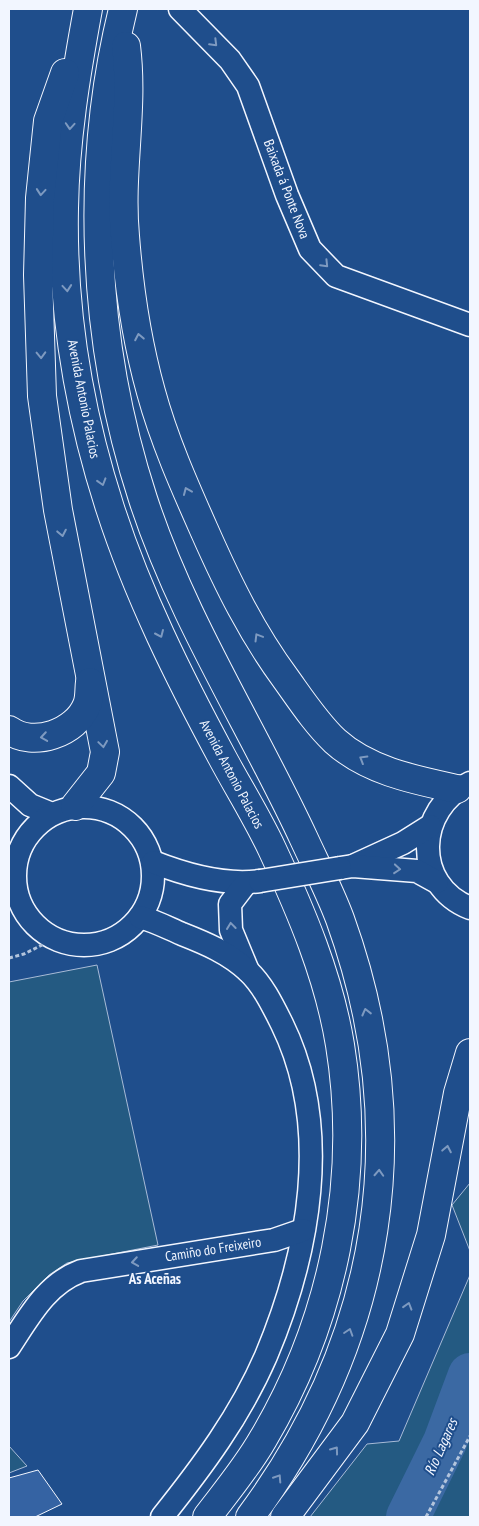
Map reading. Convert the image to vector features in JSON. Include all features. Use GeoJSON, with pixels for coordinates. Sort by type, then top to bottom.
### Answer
{"type":"FeatureCollection","features":[{"type":"Feature","properties":{"kind":"main road"},"geometry":{"type":"LineString","coordinates":[[64,810],[101,773],[105,752],[58,510],[42,396],[38,275],[40,198],[48,121],[88,10]]}},
{"type":"Feature","properties":{"kind":"main road","name":"Avenida Antonio Palacios"},"geometry":{"type":"LineString","coordinates":[[88,10],[70,118],[64,208],[66,277],[72,345],[86,419],[111,510],[136,578],[158,628],[220,753],[270,846],[305,923],[327,988],[340,1044],[346,1104],[345,1183],[341,1227],[319,1316],[303,1360],[262,1440],[207,1517]]}},
{"type":"Feature","properties":{"kind":"main road"},"geometry":{"type":"LineString","coordinates":[[123,12],[130,76],[123,183],[124,234],[130,285],[151,394],[185,487],[233,595],[269,656],[311,714],[336,741],[367,762],[408,778],[463,786]]}},
{"type":"Feature","properties":{"kind":"main road"},"geometry":{"type":"LineString","coordinates":[[123,12],[108,98],[100,196],[102,290],[106,335],[119,411],[143,499],[178,589],[303,835],[339,917],[369,1022],[376,1067],[381,1137],[377,1210],[356,1310],[339,1361],[321,1403],[278,1480],[250,1517]]}},
{"type":"Feature","properties":{"kind":"main road"},"geometry":{"type":"LineString","coordinates":[[9,730],[26,738],[55,735],[84,711],[88,703],[90,678]]}},
{"type":"Feature","properties":{"kind":"main road"},"geometry":{"type":"LineString","coordinates":[[285,1517],[355,1423],[400,1334],[431,1235],[458,1093],[470,1053]]}},
{"type":"Feature","properties":{"kind":"street","name":"Baixada á Ponte Nova"},"geometry":{"type":"LineString","coordinates":[[180,9],[230,60],[248,86],[287,195],[310,248],[336,276],[470,325]]}},
{"type":"Feature","properties":{"kind":"street"},"geometry":{"type":"LineString","coordinates":[[9,786],[30,805],[64,810],[96,806],[117,813],[128,821],[146,842],[153,862],[152,891],[140,918],[123,934],[101,944],[77,945],[54,939],[35,925],[21,905],[9,857]]}},
{"type":"Feature","properties":{"kind":"street"},"geometry":{"type":"LineString","coordinates":[[437,882],[428,855],[430,826],[440,806],[463,786]]}},
{"type":"Feature","properties":{"kind":"street"},"geometry":{"type":"LineString","coordinates":[[15,882],[18,855],[31,831],[64,810]]}},
{"type":"Feature","properties":{"kind":"street"},"geometry":{"type":"LineString","coordinates":[[346,867],[403,843],[430,826]]}},
{"type":"Feature","properties":{"kind":"street"},"geometry":{"type":"LineString","coordinates":[[153,862],[211,880],[253,882],[346,867],[417,871],[437,882],[458,903],[470,908]]}},
{"type":"Feature","properties":{"kind":"street"},"geometry":{"type":"LineString","coordinates":[[162,1517],[199,1471],[239,1411],[265,1357],[287,1299],[303,1230],[312,1165],[306,1093],[293,1047],[270,1000],[248,971],[231,930],[230,904],[253,882]]}},
{"type":"Feature","properties":{"kind":"street"},"geometry":{"type":"LineString","coordinates":[[140,918],[213,946],[248,971]]}},
{"type":"Feature","properties":{"kind":"street","name":"Camiño do Freixeiro"},"geometry":{"type":"LineString","coordinates":[[9,1347],[37,1305],[57,1282],[69,1275],[81,1271],[274,1240],[303,1230]]}},
{"type":"Feature","properties":{"kind":"path"},"geometry":{"type":"LineString","coordinates":[[9,958],[24,954],[54,939]]}},
{"type":"Feature","properties":{"kind":"path"},"geometry":{"type":"LineString","coordinates":[[426,1517],[470,1436]]}},
{"type":"Feature","properties":{"kind":"shaded area"},"geometry":{"type":"Polygon","coordinates":[[[97,965],[158,1245],[67,1263],[49,1275],[23,1301],[9,1322],[9,982],[97,965]]]}},
{"type":"Feature","properties":{"kind":"shaded area"},"geometry":{"type":"Polygon","coordinates":[[[470,1183],[470,1251],[452,1205],[470,1183]]]}},
{"type":"Feature","properties":{"kind":"shaded area"},"geometry":{"type":"Polygon","coordinates":[[[470,1275],[470,1517],[310,1517],[367,1444],[399,1441],[470,1275]]]}},
{"type":"Feature","properties":{"kind":"shaded area"},"geometry":{"type":"Polygon","coordinates":[[[9,1446],[27,1466],[9,1473],[9,1446]]]}},
{"type":"Feature","properties":{"kind":"building"},"geometry":{"type":"Polygon","coordinates":[[[38,1470],[62,1504],[35,1517],[9,1517],[9,1478],[38,1470]]]}},
{"type":"Feature","properties":{"kind":"waterway","name":"Río Lagares"},"geometry":{"type":"LineString","coordinates":[[408,1517],[445,1442],[470,1375]]}},
{"type":"Feature","properties":{"kind":"district","name":"As Aceñas"},"geometry":{"type":"Point","coordinates":[155,1279]}}]}
